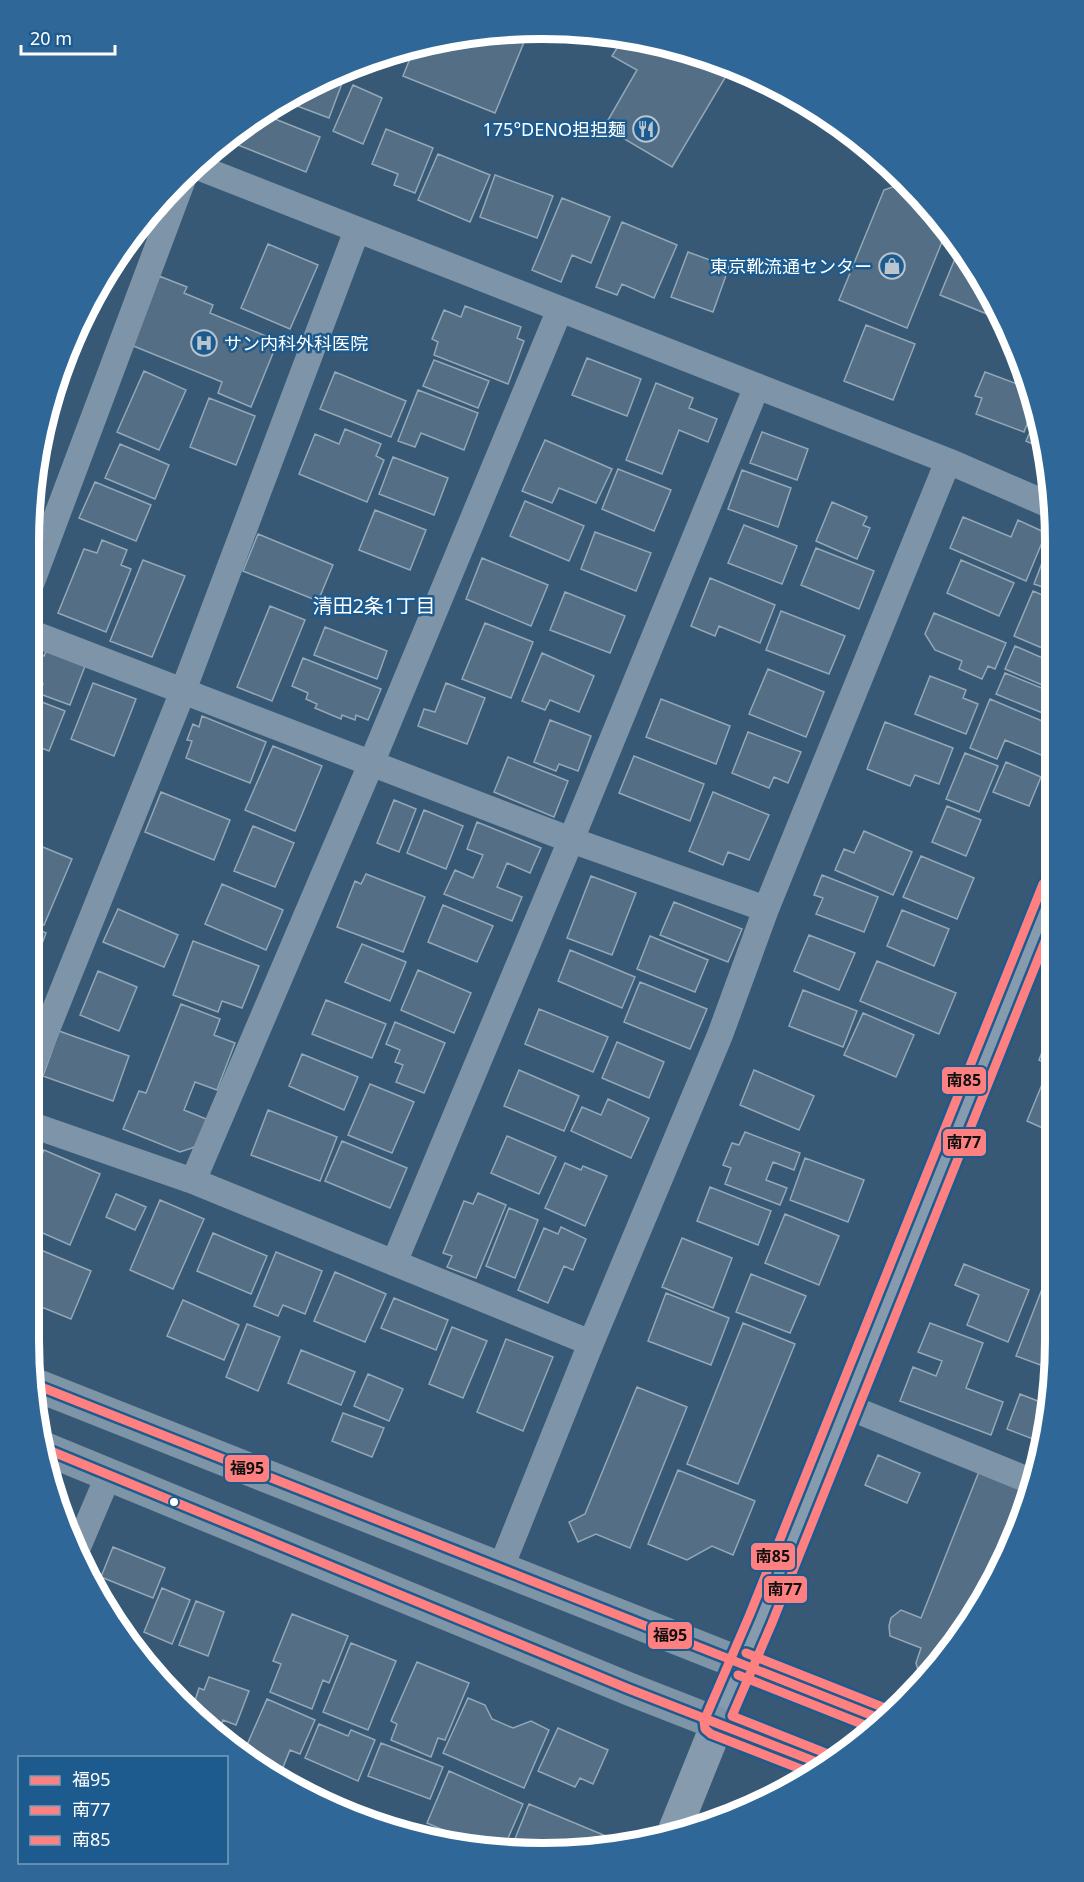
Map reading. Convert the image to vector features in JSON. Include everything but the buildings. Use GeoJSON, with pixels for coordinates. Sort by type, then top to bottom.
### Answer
{"type":"FeatureCollection","features":[{"type":"Feature","properties":{"kind":"main road"},"geometry":{"type":"LineString","coordinates":[[41,1387],[875,1717]]}},
{"type":"Feature","properties":{"kind":"main road"},"geometry":{"type":"LineString","coordinates":[[52,1451],[815,1762]]}},
{"type":"Feature","properties":{"kind":"street"},"geometry":{"type":"LineString","coordinates":[[204,170],[948,461],[1043,502]]}},
{"type":"Feature","properties":{"kind":"street"},"geometry":{"type":"LineString","coordinates":[[39,563],[177,196]]}},
{"type":"Feature","properties":{"kind":"street"},"geometry":{"type":"LineString","coordinates":[[39,1049],[183,691],[357,230]]}},
{"type":"Feature","properties":{"kind":"street"},"geometry":{"type":"LineString","coordinates":[[193,1181],[371,764],[560,309]]}},
{"type":"Feature","properties":{"kind":"street"},"geometry":{"type":"LineString","coordinates":[[394,1263],[572,840],[757,386]]}},
{"type":"Feature","properties":{"kind":"street"},"geometry":{"type":"LineString","coordinates":[[500,1570],[591,1343],[720,1035],[766,909],[948,461]]}},
{"type":"Feature","properties":{"kind":"street"},"geometry":{"type":"LineString","coordinates":[[39,636],[572,840],[766,909]]}},
{"type":"Feature","properties":{"kind":"street"},"geometry":{"type":"LineString","coordinates":[[677,1825],[846,1406],[1044,942]]}},
{"type":"Feature","properties":{"kind":"street"},"geometry":{"type":"LineString","coordinates":[[39,1127],[193,1181],[591,1343]]}},
{"type":"Feature","properties":{"kind":"street"},"geometry":{"type":"LineString","coordinates":[[846,1406],[1025,1479]]}},
{"type":"Feature","properties":{"kind":"street"},"geometry":{"type":"LineString","coordinates":[[81,1540],[109,1474]]}},
{"type":"Feature","properties":{"kind":"transit line","name":"南85"},"geometry":{"type":"LineString","coordinates":[[803,1770],[711,1734],[705,1729],[704,1721],[750,1614],[1043,884]]}},
{"type":"Feature","properties":{"kind":"transit line","name":"南77"},"geometry":{"type":"LineString","coordinates":[[827,1754],[732,1716],[772,1623],[1045,941]]}},
{"type":"Feature","properties":{"kind":"transit line","name":"福95"},"geometry":{"type":"LineString","coordinates":[[41,1387],[875,1717]]}},
{"type":"Feature","properties":{"kind":"transit line","name":"福95"},"geometry":{"type":"LineString","coordinates":[[52,1451],[629,1689],[815,1762]]}},
{"type":"Feature","properties":{"kind":"transit line","name":"南85"},"geometry":{"type":"LineString","coordinates":[[746,1653],[885,1708]]}},
{"type":"Feature","properties":{"kind":"transit line","name":"南77"},"geometry":{"type":"LineString","coordinates":[[738,1675],[865,1725]]}},
{"type":"Feature","properties":{"kind":"place","name":"175°DENO担担麺"},"geometry":{"type":"Point","coordinates":[646,129]}},
{"type":"Feature","properties":{"kind":"place","name":"東京靴流通センター"},"geometry":{"type":"Point","coordinates":[892,266]}},
{"type":"Feature","properties":{"kind":"place","name":"サン内科外科医院"},"geometry":{"type":"Point","coordinates":[204,343]}},
{"type":"Feature","properties":{"kind":"district","name":"清田2条1丁目"},"geometry":{"type":"Point","coordinates":[374,605]}}]}
